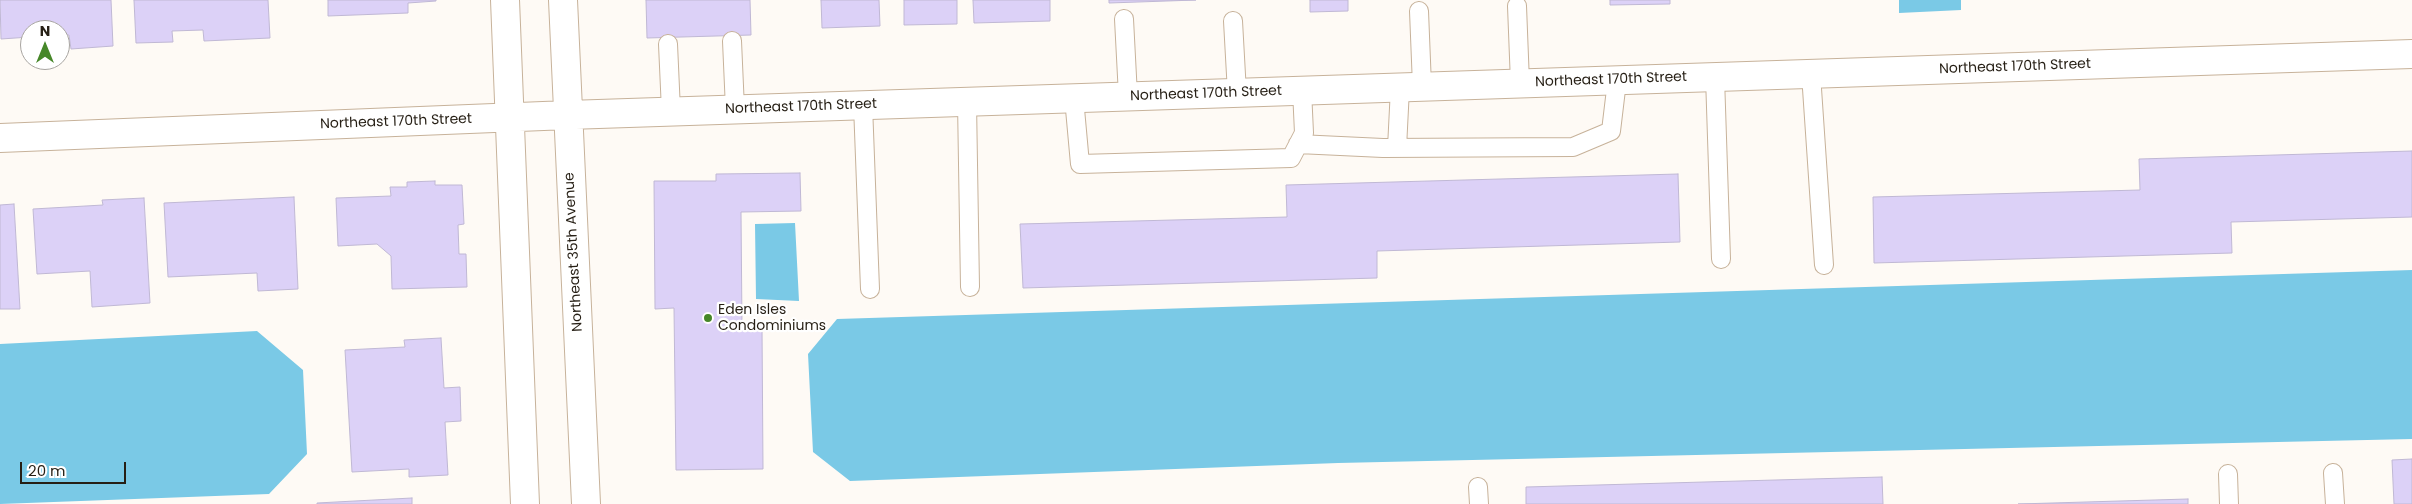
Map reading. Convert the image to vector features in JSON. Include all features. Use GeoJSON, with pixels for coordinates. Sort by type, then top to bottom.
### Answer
{"type":"FeatureCollection","features":[{"type":"Feature","properties":{"kind":"street"},"geometry":{"type":"LineString","coordinates":[[505,0],[525,504]]}},
{"type":"Feature","properties":{"kind":"street","name":"Northeast 35th Avenue"},"geometry":{"type":"LineString","coordinates":[[563,0],[586,504]]}},
{"type":"Feature","properties":{"kind":"street","name":"Northeast 170th Street"},"geometry":{"type":"LineString","coordinates":[[0,138],[568,114],[2412,54]]}},
{"type":"Feature","properties":{"kind":"lane"},"geometry":{"type":"LineString","coordinates":[[1517,6],[1520,83]]}},
{"type":"Feature","properties":{"kind":"lane"},"geometry":{"type":"LineString","coordinates":[[1397,148],[1411,87],[1419,11]]}},
{"type":"Feature","properties":{"kind":"lane"},"geometry":{"type":"LineString","coordinates":[[1124,19],[1128,96]]}},
{"type":"Feature","properties":{"kind":"lane"},"geometry":{"type":"LineString","coordinates":[[1233,21],[1237,93]]}},
{"type":"Feature","properties":{"kind":"lane"},"geometry":{"type":"LineString","coordinates":[[732,41],[735,109]]}},
{"type":"Feature","properties":{"kind":"lane"},"geometry":{"type":"LineString","coordinates":[[668,44],[671,111]]}},
{"type":"Feature","properties":{"kind":"lane"},"geometry":{"type":"LineString","coordinates":[[1811,74],[1824,265]]}},
{"type":"Feature","properties":{"kind":"lane"},"geometry":{"type":"LineString","coordinates":[[1715,77],[1721,259]]}},
{"type":"Feature","properties":{"kind":"lane"},"geometry":{"type":"LineString","coordinates":[[1298,144],[1397,148],[1573,147],[1611,131],[1617,80]]}},
{"type":"Feature","properties":{"kind":"lane"},"geometry":{"type":"LineString","coordinates":[[1074,98],[1080,164],[1291,158],[1304,133],[1302,90]]}},
{"type":"Feature","properties":{"kind":"lane"},"geometry":{"type":"LineString","coordinates":[[968,102],[970,287]]}},
{"type":"Feature","properties":{"kind":"lane"},"geometry":{"type":"LineString","coordinates":[[863,105],[870,289]]}},
{"type":"Feature","properties":{"kind":"lane"},"geometry":{"type":"LineString","coordinates":[[2334,473],[2335,504]]}},
{"type":"Feature","properties":{"kind":"lane"},"geometry":{"type":"LineString","coordinates":[[2228,474],[2229,504]]}},
{"type":"Feature","properties":{"kind":"water"},"geometry":{"type":"Polygon","coordinates":[[[1899,0],[1961,0],[1961,10],[1899,13],[1899,0]]]}},
{"type":"Feature","properties":{"kind":"water"},"geometry":{"type":"Polygon","coordinates":[[[795,223],[799,301],[756,299],[755,224],[795,223]]]}},
{"type":"Feature","properties":{"kind":"water"},"geometry":{"type":"Polygon","coordinates":[[[2412,270],[2412,439],[1338,463],[850,481],[813,452],[808,354],[837,319],[2412,270]]]}},
{"type":"Feature","properties":{"kind":"water"},"geometry":{"type":"Polygon","coordinates":[[[257,331],[303,370],[307,454],[269,494],[0,504],[0,344],[257,331]]]}},
{"type":"Feature","properties":{"kind":"building"},"geometry":{"type":"Polygon","coordinates":[[[0,0],[111,0],[113,46],[71,49],[70,20],[20,20],[20,38],[1,39],[0,0]]]}},
{"type":"Feature","properties":{"kind":"building"},"geometry":{"type":"Polygon","coordinates":[[[134,0],[268,0],[270,38],[204,41],[203,30],[172,31],[173,42],[136,43],[134,0]]]}},
{"type":"Feature","properties":{"kind":"building"},"geometry":{"type":"Polygon","coordinates":[[[328,0],[436,1],[408,3],[408,13],[328,16],[328,0]]]}},
{"type":"Feature","properties":{"kind":"building"},"geometry":{"type":"Polygon","coordinates":[[[646,0],[750,0],[751,35],[647,38],[646,0]]]}},
{"type":"Feature","properties":{"kind":"building"},"geometry":{"type":"Polygon","coordinates":[[[821,0],[879,0],[880,26],[822,28],[821,0]]]}},
{"type":"Feature","properties":{"kind":"building"},"geometry":{"type":"Polygon","coordinates":[[[904,0],[957,0],[957,24],[904,25],[904,0]]]}},
{"type":"Feature","properties":{"kind":"building"},"geometry":{"type":"Polygon","coordinates":[[[973,0],[1050,0],[1050,21],[974,23],[973,0]]]}},
{"type":"Feature","properties":{"kind":"building"},"geometry":{"type":"Polygon","coordinates":[[[1109,0],[1196,0],[1109,3],[1109,0]]]}},
{"type":"Feature","properties":{"kind":"building"},"geometry":{"type":"Polygon","coordinates":[[[1310,0],[1348,0],[1348,11],[1310,12],[1310,0]]]}},
{"type":"Feature","properties":{"kind":"building"},"geometry":{"type":"Polygon","coordinates":[[[1610,0],[1670,0],[1670,4],[1610,5],[1610,0]]]}},
{"type":"Feature","properties":{"kind":"building"},"geometry":{"type":"Polygon","coordinates":[[[2412,151],[2412,217],[2231,222],[2232,253],[1874,263],[1873,197],[2140,190],[2139,159],[2412,151]]]}},
{"type":"Feature","properties":{"kind":"building","name":"Eden Isles Condominiums"},"geometry":{"type":"Polygon","coordinates":[[[800,173],[801,211],[741,212],[742,327],[762,327],[763,469],[676,470],[674,308],[655,309],[654,181],[716,181],[716,174],[800,173]]]}},
{"type":"Feature","properties":{"kind":"building"},"geometry":{"type":"Polygon","coordinates":[[[1678,174],[1680,242],[1377,251],[1377,278],[1023,288],[1020,224],[1287,217],[1286,185],[1678,174]]]}},
{"type":"Feature","properties":{"kind":"building"},"geometry":{"type":"Polygon","coordinates":[[[435,181],[435,185],[462,185],[464,224],[458,225],[459,254],[466,254],[467,287],[392,289],[391,256],[377,244],[338,246],[336,198],[391,196],[390,187],[407,187],[407,182],[435,181]]]}},
{"type":"Feature","properties":{"kind":"building"},"geometry":{"type":"Polygon","coordinates":[[[294,197],[298,289],[258,291],[257,273],[168,277],[164,203],[294,197]]]}},
{"type":"Feature","properties":{"kind":"building"},"geometry":{"type":"Polygon","coordinates":[[[144,198],[150,303],[92,307],[90,271],[37,274],[33,209],[103,205],[102,200],[144,198]]]}},
{"type":"Feature","properties":{"kind":"building"},"geometry":{"type":"Polygon","coordinates":[[[14,204],[20,309],[0,309],[0,205],[14,204]]]}},
{"type":"Feature","properties":{"kind":"building"},"geometry":{"type":"Polygon","coordinates":[[[441,338],[444,388],[460,387],[461,421],[445,422],[448,475],[409,477],[409,469],[352,472],[345,350],[405,347],[404,340],[441,338]]]}},
{"type":"Feature","properties":{"kind":"building"},"geometry":{"type":"Polygon","coordinates":[[[2412,459],[2412,504],[2394,504],[2392,460],[2412,459]]]}},
{"type":"Feature","properties":{"kind":"building"},"geometry":{"type":"Polygon","coordinates":[[[1882,477],[1883,504],[1526,504],[1526,487],[1882,477]]]}},
{"type":"Feature","properties":{"kind":"building"},"geometry":{"type":"Polygon","coordinates":[[[412,498],[412,504],[317,504],[317,503],[412,498]]]}},
{"type":"Feature","properties":{"kind":"building"},"geometry":{"type":"Polygon","coordinates":[[[2188,499],[2188,504],[2018,504],[2188,499]]]}},
{"type":"Feature","properties":{"kind":"place","name":"Eden Isles Condominiums"},"geometry":{"type":"Point","coordinates":[708,318]}}]}
